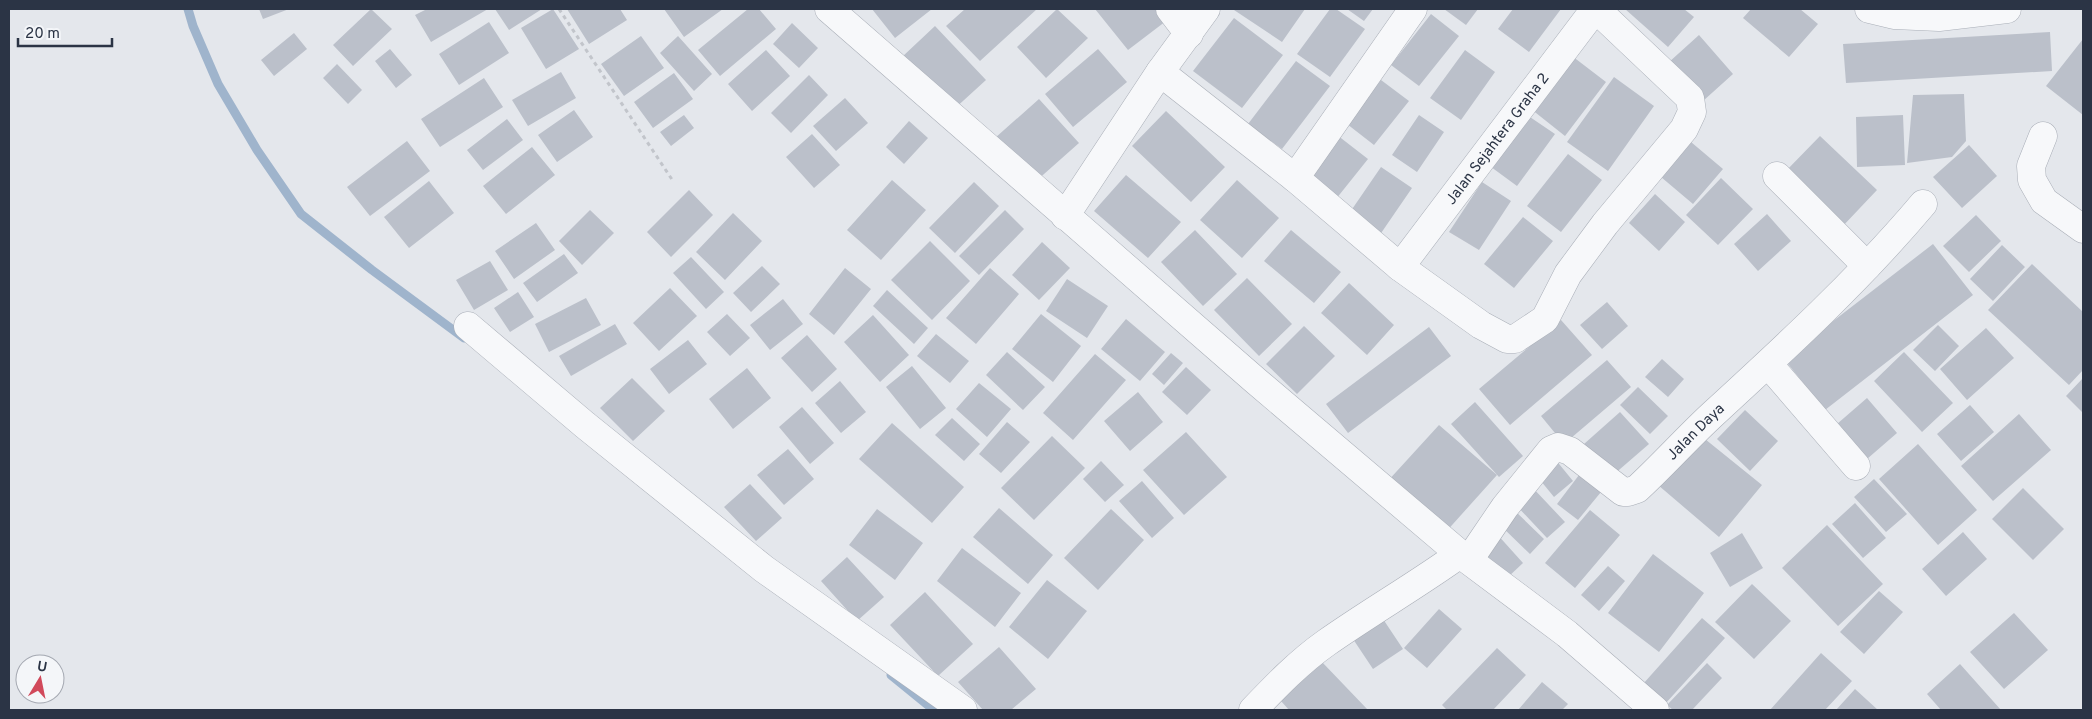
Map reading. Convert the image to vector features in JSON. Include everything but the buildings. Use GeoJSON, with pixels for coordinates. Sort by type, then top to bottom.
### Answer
{"type":"FeatureCollection","features":[{"type":"Feature","properties":{"kind":"street"},"geometry":{"type":"LineString","coordinates":[[829,9],[1065,216],[1465,557],[1566,634],[1655,710]]}},
{"type":"Feature","properties":{"kind":"street"},"geometry":{"type":"LineString","coordinates":[[1170,9],[1188,34]]}},
{"type":"Feature","properties":{"kind":"street"},"geometry":{"type":"LineString","coordinates":[[1065,216],[1160,72],[1206,9]]}},
{"type":"Feature","properties":{"kind":"street"},"geometry":{"type":"LineString","coordinates":[[1295,178],[1414,9]]}},
{"type":"Feature","properties":{"kind":"street"},"geometry":{"type":"LineString","coordinates":[[1160,72],[1295,178],[1400,267],[1481,325],[1507,339],[1515,339],[1545,319],[1568,274],[1605,224],[1684,129],[1692,112],[1690,98],[1595,9]]}},
{"type":"Feature","properties":{"kind":"street","name":"Jalan Sejahtera Graha 2"},"geometry":{"type":"LineString","coordinates":[[1400,267],[1595,9]]}},
{"type":"Feature","properties":{"kind":"street"},"geometry":{"type":"LineString","coordinates":[[1869,9],[1894,15],[1940,17],[2007,9]]}},
{"type":"Feature","properties":{"kind":"street"},"geometry":{"type":"LineString","coordinates":[[2043,136],[2031,166],[2032,180],[2044,201],[2083,229]]}},
{"type":"Feature","properties":{"kind":"street"},"geometry":{"type":"LineString","coordinates":[[1777,176],[1867,266]]}},
{"type":"Feature","properties":{"kind":"street","name":"Jalan Daya"},"geometry":{"type":"LineString","coordinates":[[1465,557],[1551,450],[1558,447],[1570,452],[1623,492],[1637,489],[1769,364],[1867,266],[1923,204]]}},
{"type":"Feature","properties":{"kind":"street"},"geometry":{"type":"LineString","coordinates":[[468,326],[585,424],[764,569],[963,710]]}},
{"type":"Feature","properties":{"kind":"street"},"geometry":{"type":"LineString","coordinates":[[1769,364],[1856,466]]}},
{"type":"Feature","properties":{"kind":"street"},"geometry":{"type":"LineString","coordinates":[[1253,710],[1288,674],[1326,643],[1410,589],[1465,557]]}},
{"type":"Feature","properties":{"kind":"path"},"geometry":{"type":"LineString","coordinates":[[560,9],[673,181]]}},
{"type":"Feature","properties":{"kind":"waterway"},"geometry":{"type":"LineString","coordinates":[[188,9],[193,26],[218,84],[257,150],[301,214],[372,270],[464,338]]}},
{"type":"Feature","properties":{"kind":"waterway"},"geometry":{"type":"LineString","coordinates":[[891,675],[934,710]]}}]}
